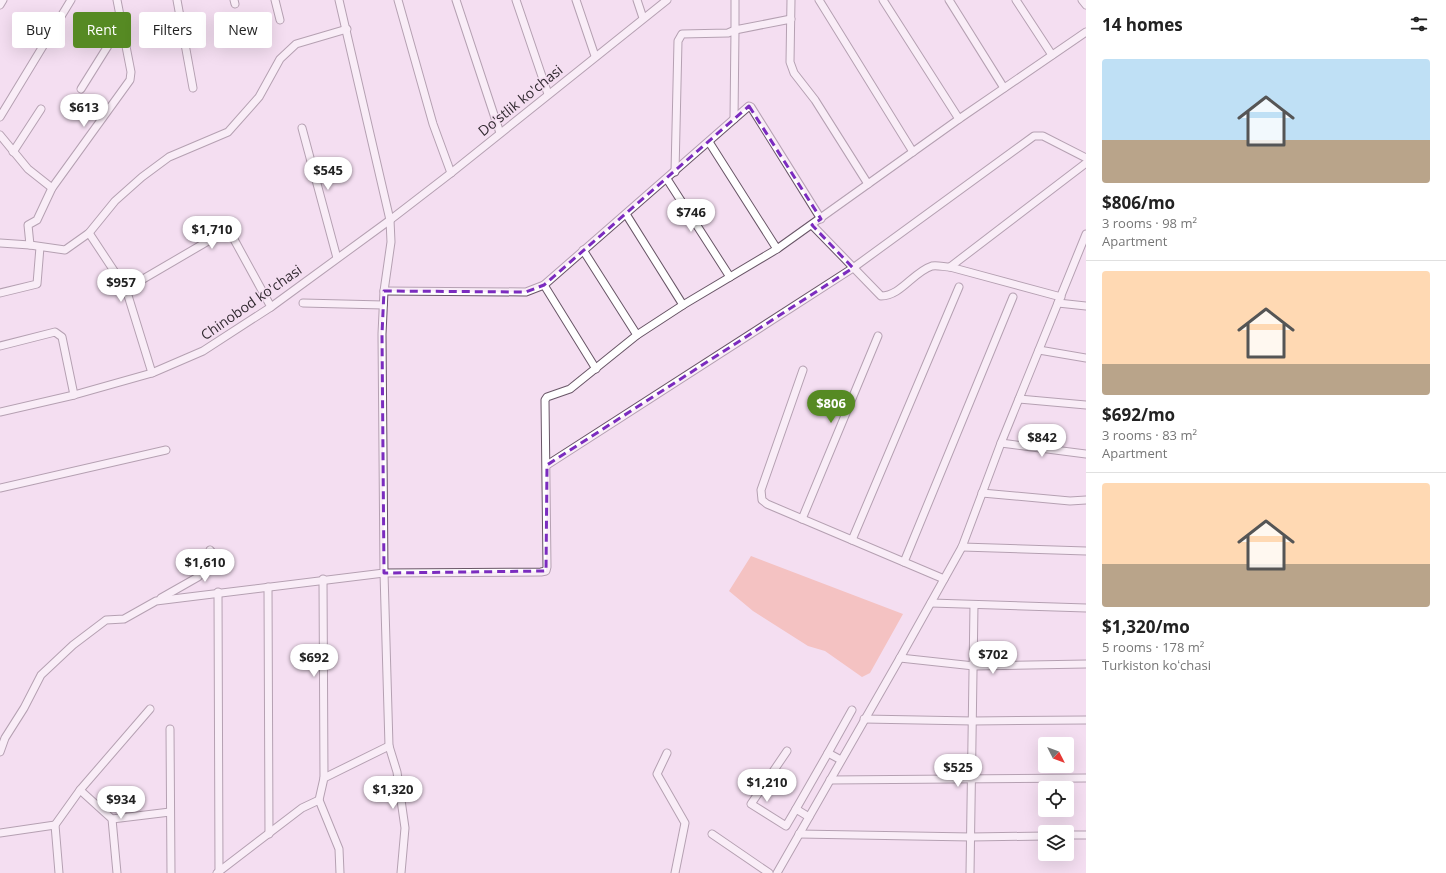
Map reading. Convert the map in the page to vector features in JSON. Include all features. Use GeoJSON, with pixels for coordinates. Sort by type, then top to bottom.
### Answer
{"type":"FeatureCollection","features":[{"type":"Feature","properties":{"kind":"street"},"geometry":{"type":"LineString","coordinates":[[0,5],[3,0]]}},
{"type":"Feature","properties":{"kind":"street"},"geometry":{"type":"LineString","coordinates":[[0,117],[72,0]]}},
{"type":"Feature","properties":{"kind":"street"},"geometry":{"type":"LineString","coordinates":[[117,0],[119,12]]}},
{"type":"Feature","properties":{"kind":"street"},"geometry":{"type":"LineString","coordinates":[[177,0],[193,88]]}},
{"type":"Feature","properties":{"kind":"street"},"geometry":{"type":"LineString","coordinates":[[275,0],[280,20]]}},
{"type":"Feature","properties":{"kind":"street"},"geometry":{"type":"LineString","coordinates":[[340,0],[390,220],[391,242],[384,291],[382,334],[384,573],[389,746],[397,772],[405,828],[401,873]]}},
{"type":"Feature","properties":{"kind":"street"},"geometry":{"type":"LineString","coordinates":[[398,0],[433,124],[451,173]]}},
{"type":"Feature","properties":{"kind":"street"},"geometry":{"type":"LineString","coordinates":[[456,0],[500,133]]}},
{"type":"Feature","properties":{"kind":"street"},"geometry":{"type":"LineString","coordinates":[[516,0],[548,94]]}},
{"type":"Feature","properties":{"kind":"street"},"geometry":{"type":"LineString","coordinates":[[576,0],[596,56]]}},
{"type":"Feature","properties":{"kind":"street"},"geometry":{"type":"LineString","coordinates":[[637,0],[643,18]]}},
{"type":"Feature","properties":{"kind":"street","name":"Do'stlik ko'chasi"},"geometry":{"type":"LineString","coordinates":[[390,220],[667,0]]}},
{"type":"Feature","properties":{"kind":"street"},"geometry":{"type":"LineString","coordinates":[[734,119],[735,0]]}},
{"type":"Feature","properties":{"kind":"street"},"geometry":{"type":"LineString","coordinates":[[791,0],[790,62],[794,73],[815,100],[868,184]]}},
{"type":"Feature","properties":{"kind":"street"},"geometry":{"type":"LineString","coordinates":[[819,0],[913,152]]}},
{"type":"Feature","properties":{"kind":"street"},"geometry":{"type":"LineString","coordinates":[[883,0],[959,119]]}},
{"type":"Feature","properties":{"kind":"street"},"geometry":{"type":"LineString","coordinates":[[948,0],[1004,88]]}},
{"type":"Feature","properties":{"kind":"street"},"geometry":{"type":"LineString","coordinates":[[1016,0],[1052,55]]}},
{"type":"Feature","properties":{"kind":"street"},"geometry":{"type":"LineString","coordinates":[[1082,0],[1086,5]]}},
{"type":"Feature","properties":{"kind":"street"},"geometry":{"type":"LineString","coordinates":[[675,172],[679,37],[682,34],[728,33],[735,30],[791,19]]}},
{"type":"Feature","properties":{"kind":"street"},"geometry":{"type":"LineString","coordinates":[[0,243],[30,245],[65,250],[89,233],[115,201],[164,161],[228,132],[259,97],[280,59],[296,44],[347,29]]}},
{"type":"Feature","properties":{"kind":"street"},"geometry":{"type":"LineString","coordinates":[[156,601],[323,579],[384,573],[546,571],[547,465],[545,400],[550,395],[570,389],[637,335],[683,305],[777,249],[959,119],[1086,32]]}},
{"type":"Feature","properties":{"kind":"street"},"geometry":{"type":"LineString","coordinates":[[81,90],[107,48]]}},
{"type":"Feature","properties":{"kind":"street"},"geometry":{"type":"LineString","coordinates":[[30,245],[28,225],[37,220],[52,188],[130,80],[131,72],[126,48]]}},
{"type":"Feature","properties":{"kind":"street"},"geometry":{"type":"LineString","coordinates":[[384,291],[526,292],[544,285],[734,119],[747,108],[751,107],[821,219]]}},
{"type":"Feature","properties":{"kind":"street"},"geometry":{"type":"LineString","coordinates":[[13,152],[41,109]]}},
{"type":"Feature","properties":{"kind":"street"},"geometry":{"type":"LineString","coordinates":[[302,128],[337,258]]}},
{"type":"Feature","properties":{"kind":"street"},"geometry":{"type":"LineString","coordinates":[[0,135],[28,169],[52,188]]}},
{"type":"Feature","properties":{"kind":"street"},"geometry":{"type":"LineString","coordinates":[[547,465],[853,268],[1034,136],[1043,136],[1086,158]]}},
{"type":"Feature","properties":{"kind":"street"},"geometry":{"type":"LineString","coordinates":[[709,142],[777,249]]}},
{"type":"Feature","properties":{"kind":"street"},"geometry":{"type":"LineString","coordinates":[[950,267],[1086,163]]}},
{"type":"Feature","properties":{"kind":"street"},"geometry":{"type":"LineString","coordinates":[[667,179],[730,277]]}},
{"type":"Feature","properties":{"kind":"street"},"geometry":{"type":"LineString","coordinates":[[626,214],[683,305]]}},
{"type":"Feature","properties":{"kind":"street","name":"Chinobod ko'chasi"},"geometry":{"type":"LineString","coordinates":[[0,412],[74,395],[152,373],[203,351],[271,307],[390,220]]}},
{"type":"Feature","properties":{"kind":"street"},"geometry":{"type":"LineString","coordinates":[[812,225],[881,296],[888,296],[919,272],[933,266],[950,267],[1059,300],[1086,306]]}},
{"type":"Feature","properties":{"kind":"street"},"geometry":{"type":"LineString","coordinates":[[126,289],[227,230],[230,232],[271,307]]}},
{"type":"Feature","properties":{"kind":"street"},"geometry":{"type":"LineString","coordinates":[[89,233],[126,289],[152,373]]}},
{"type":"Feature","properties":{"kind":"street"},"geometry":{"type":"LineString","coordinates":[[777,873],[962,547],[1001,443],[1086,234]]}},
{"type":"Feature","properties":{"kind":"street"},"geometry":{"type":"LineString","coordinates":[[0,293],[37,284],[40,247]]}},
{"type":"Feature","properties":{"kind":"street"},"geometry":{"type":"LineString","coordinates":[[583,250],[637,335]]}},
{"type":"Feature","properties":{"kind":"street"},"geometry":{"type":"LineString","coordinates":[[544,285],[596,369]]}},
{"type":"Feature","properties":{"kind":"street"},"geometry":{"type":"LineString","coordinates":[[852,540],[960,287]]}},
{"type":"Feature","properties":{"kind":"street"},"geometry":{"type":"LineString","coordinates":[[904,562],[1013,297]]}},
{"type":"Feature","properties":{"kind":"street"},"geometry":{"type":"LineString","coordinates":[[303,303],[383,305]]}},
{"type":"Feature","properties":{"kind":"street"},"geometry":{"type":"LineString","coordinates":[[0,346],[55,332],[62,337],[74,395]]}},
{"type":"Feature","properties":{"kind":"street"},"geometry":{"type":"LineString","coordinates":[[802,519],[878,336]]}},
{"type":"Feature","properties":{"kind":"street"},"geometry":{"type":"LineString","coordinates":[[1039,350],[1086,358]]}},
{"type":"Feature","properties":{"kind":"street"},"geometry":{"type":"LineString","coordinates":[[803,370],[761,490],[762,500],[767,504],[944,579]]}},
{"type":"Feature","properties":{"kind":"street"},"geometry":{"type":"LineString","coordinates":[[1019,399],[1086,406]]}},
{"type":"Feature","properties":{"kind":"street"},"geometry":{"type":"LineString","coordinates":[[1001,443],[1086,454]]}},
{"type":"Feature","properties":{"kind":"street"},"geometry":{"type":"LineString","coordinates":[[0,488],[166,450]]}},
{"type":"Feature","properties":{"kind":"street"},"geometry":{"type":"LineString","coordinates":[[982,493],[1070,501],[1086,500]]}},
{"type":"Feature","properties":{"kind":"street"},"geometry":{"type":"LineString","coordinates":[[962,547],[1086,551]]}},
{"type":"Feature","properties":{"kind":"street"},"geometry":{"type":"LineString","coordinates":[[0,752],[5,738],[24,708],[41,675],[73,644],[106,620],[124,619],[198,577],[216,557],[210,550]]}},
{"type":"Feature","properties":{"kind":"street"},"geometry":{"type":"LineString","coordinates":[[323,579],[324,778],[319,800],[339,849],[340,873]]}},
{"type":"Feature","properties":{"kind":"street"},"geometry":{"type":"LineString","coordinates":[[268,586],[269,834]]}},
{"type":"Feature","properties":{"kind":"street"},"geometry":{"type":"LineString","coordinates":[[218,592],[218,872]]}},
{"type":"Feature","properties":{"kind":"street"},"geometry":{"type":"LineString","coordinates":[[931,603],[974,606],[1086,608]]}},
{"type":"Feature","properties":{"kind":"street"},"geometry":{"type":"LineString","coordinates":[[970,873],[974,606]]}},
{"type":"Feature","properties":{"kind":"street"},"geometry":{"type":"LineString","coordinates":[[900,658],[974,666],[1086,664]]}},
{"type":"Feature","properties":{"kind":"street"},"geometry":{"type":"LineString","coordinates":[[59,873],[55,825],[80,790],[150,709]]}},
{"type":"Feature","properties":{"kind":"street"},"geometry":{"type":"LineString","coordinates":[[787,751],[751,804],[786,826],[852,710]]}},
{"type":"Feature","properties":{"kind":"street"},"geometry":{"type":"LineString","coordinates":[[864,719],[973,721],[1086,720]]}},
{"type":"Feature","properties":{"kind":"street"},"geometry":{"type":"LineString","coordinates":[[170,729],[170,873]]}},
{"type":"Feature","properties":{"kind":"street"},"geometry":{"type":"LineString","coordinates":[[324,778],[389,746]]}},
{"type":"Feature","properties":{"kind":"street"},"geometry":{"type":"LineString","coordinates":[[666,753],[657,774],[685,823],[675,873]]}},
{"type":"Feature","properties":{"kind":"street"},"geometry":{"type":"LineString","coordinates":[[828,753],[841,760]]}},
{"type":"Feature","properties":{"kind":"street"},"geometry":{"type":"LineString","coordinates":[[830,780],[1086,778]]}},
{"type":"Feature","properties":{"kind":"street"},"geometry":{"type":"LineString","coordinates":[[80,790],[112,819],[116,873]]}},
{"type":"Feature","properties":{"kind":"street"},"geometry":{"type":"LineString","coordinates":[[218,872],[302,808],[319,800]]}},
{"type":"Feature","properties":{"kind":"street"},"geometry":{"type":"LineString","coordinates":[[796,809],[809,817]]}},
{"type":"Feature","properties":{"kind":"street"},"geometry":{"type":"LineString","coordinates":[[112,819],[170,812]]}},
{"type":"Feature","properties":{"kind":"street"},"geometry":{"type":"LineString","coordinates":[[0,833],[55,825]]}},
{"type":"Feature","properties":{"kind":"street"},"geometry":{"type":"LineString","coordinates":[[712,834],[761,871],[769,873]]}},
{"type":"Feature","properties":{"kind":"street"},"geometry":{"type":"LineString","coordinates":[[799,834],[971,837],[1038,836]]}},
{"type":"Feature","properties":{"kind":"street"},"geometry":{"type":"LineString","coordinates":[[1074,835],[1086,835]]}},
{"type":"Feature","properties":{"kind":"highlighted area"},"geometry":{"type":"Polygon","coordinates":[[[749,106],[821,219],[812,225],[853,268],[547,465],[546,571],[384,573],[382,334],[384,291],[526,292],[544,285],[749,106]]]}},
{"type":"Feature","properties":{"kind":"shaded area"},"geometry":{"type":"Polygon","coordinates":[[[751,556],[903,614],[870,673],[862,677],[825,651],[808,646],[753,611],[729,591],[751,556]]]}}]}
